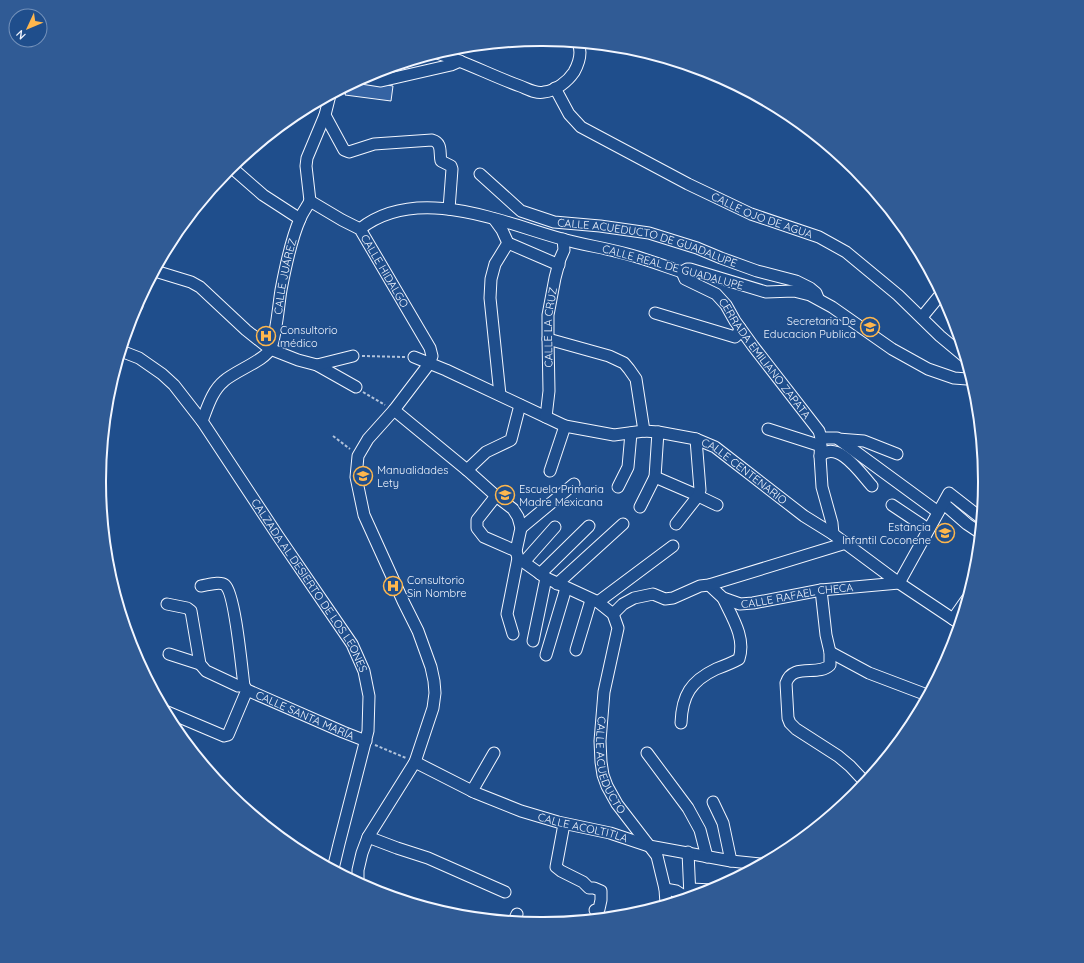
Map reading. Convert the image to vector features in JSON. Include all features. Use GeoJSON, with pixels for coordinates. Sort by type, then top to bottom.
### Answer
{"type":"FeatureCollection","features":[{"type":"Feature","properties":{"kind":"street"},"geometry":{"type":"LineString","coordinates":[[447,56],[537,92],[545,92],[566,82],[580,60],[582,48]]}},
{"type":"Feature","properties":{"kind":"street"},"geometry":{"type":"LineString","coordinates":[[373,80],[381,81],[446,67],[460,61]]}},
{"type":"Feature","properties":{"kind":"street","name":"CALLE OJO DE AGUA"},"geometry":{"type":"LineString","coordinates":[[555,88],[569,114],[581,127],[688,184],[751,214],[819,237],[846,252],[898,295],[956,349]]}},
{"type":"Feature","properties":{"kind":"street"},"geometry":{"type":"LineString","coordinates":[[310,201],[306,166],[307,158],[325,115],[328,102]]}},
{"type":"Feature","properties":{"kind":"street"},"geometry":{"type":"LineString","coordinates":[[325,115],[349,152],[374,144],[432,140],[439,144],[441,161],[451,166],[452,169],[449,209]]}},
{"type":"Feature","properties":{"kind":"street"},"geometry":{"type":"LineString","coordinates":[[236,172],[263,195],[300,219]]}},
{"type":"Feature","properties":{"kind":"street","name":"CALLE ACUEDUCTO DE GUADALUPE"},"geometry":{"type":"LineString","coordinates":[[480,174],[521,211],[554,222],[600,226],[649,234],[697,248],[757,271],[804,284],[816,293],[819,300]]}},
{"type":"Feature","properties":{"kind":"street","name":"CALLE JUÁREZ"},"geometry":{"type":"LineString","coordinates":[[270,349],[293,242],[300,219],[310,201]]}},
{"type":"Feature","properties":{"kind":"street","name":"CALLE HIDALGO"},"geometry":{"type":"LineString","coordinates":[[310,201],[360,229],[430,348],[432,356],[429,364]]}},
{"type":"Feature","properties":{"kind":"street","name":"CALLE REAL DE GUADALUPE"},"geometry":{"type":"LineString","coordinates":[[360,229],[370,221],[397,211],[449,209],[494,219],[563,239],[628,254],[682,272],[690,269],[766,292],[794,291],[810,296],[832,307],[892,349],[914,362],[928,369],[954,378],[965,379]]}},
{"type":"Feature","properties":{"kind":"street"},"geometry":{"type":"LineString","coordinates":[[494,219],[502,230],[508,243],[559,265]]}},
{"type":"Feature","properties":{"kind":"street","name":"CALLE LA CRUZ"},"geometry":{"type":"LineString","coordinates":[[546,417],[549,391],[548,315],[555,278],[564,250],[563,239]]}},
{"type":"Feature","properties":{"kind":"street"},"geometry":{"type":"LineString","coordinates":[[500,395],[490,298],[495,264],[508,243]]}},
{"type":"Feature","properties":{"kind":"street","name":"CERRADA EMILIANO ZAPATA"},"geometry":{"type":"LineString","coordinates":[[682,272],[685,279],[716,294],[726,305],[740,328],[819,431],[822,487],[832,523],[833,534]]}},
{"type":"Feature","properties":{"kind":"street"},"geometry":{"type":"LineString","coordinates":[[160,273],[191,282],[200,287],[246,330],[270,349],[298,360],[317,365],[356,387]]}},
{"type":"Feature","properties":{"kind":"street"},"geometry":{"type":"LineString","coordinates":[[922,317],[937,299]]}},
{"type":"Feature","properties":{"kind":"street"},"geometry":{"type":"LineString","coordinates":[[655,313],[735,337],[740,328]]}},
{"type":"Feature","properties":{"kind":"street"},"geometry":{"type":"LineString","coordinates":[[548,339],[609,356],[624,363],[636,379],[644,431]]}},
{"type":"Feature","properties":{"kind":"street"},"geometry":{"type":"LineString","coordinates":[[202,421],[211,398],[221,384],[238,371],[251,365],[270,349]]}},
{"type":"Feature","properties":{"kind":"street","name":"CALZADA AL DESIERTO DE LOS LEONES"},"geometry":{"type":"LineString","coordinates":[[126,353],[139,358],[162,374],[174,385],[202,421],[352,644],[364,671],[369,696],[366,741],[335,865]]}},
{"type":"Feature","properties":{"kind":"street"},"geometry":{"type":"LineString","coordinates":[[317,365],[353,356]]}},
{"type":"Feature","properties":{"kind":"street","name":"CALLE CENTENARIO"},"geometry":{"type":"LineString","coordinates":[[414,357],[446,370],[565,426],[614,435],[644,431],[658,432],[696,439],[715,447],[804,516],[833,534],[899,583],[954,620]]}},
{"type":"Feature","properties":{"kind":"street"},"geometry":{"type":"LineString","coordinates":[[358,876],[362,853],[368,837],[414,762],[433,708],[435,694],[434,681],[418,631],[364,515],[356,477],[358,456],[368,439],[394,410],[429,364]]}},
{"type":"Feature","properties":{"kind":"street"},"geometry":{"type":"LineString","coordinates":[[467,470],[486,452],[511,440],[520,405]]}},
{"type":"Feature","properties":{"kind":"street"},"geometry":{"type":"LineString","coordinates":[[394,410],[513,509],[518,517],[521,528],[519,557],[507,614],[513,634]]}},
{"type":"Feature","properties":{"kind":"street"},"geometry":{"type":"LineString","coordinates":[[550,471],[565,426]]}},
{"type":"Feature","properties":{"kind":"street"},"geometry":{"type":"LineString","coordinates":[[768,429],[820,447],[824,453],[830,452],[840,454],[847,458],[872,486]]}},
{"type":"Feature","properties":{"kind":"street"},"geometry":{"type":"LineString","coordinates":[[640,507],[655,477],[658,432]]}},
{"type":"Feature","properties":{"kind":"street"},"geometry":{"type":"LineString","coordinates":[[618,487],[628,467],[631,433]]}},
{"type":"Feature","properties":{"kind":"street"},"geometry":{"type":"LineString","coordinates":[[820,447],[837,438],[864,441],[897,454]]}},
{"type":"Feature","properties":{"kind":"street"},"geometry":{"type":"LineString","coordinates":[[837,438],[941,508],[975,529]]}},
{"type":"Feature","properties":{"kind":"street"},"geometry":{"type":"LineString","coordinates":[[676,524],[698,496],[700,490],[696,439]]}},
{"type":"Feature","properties":{"kind":"street"},"geometry":{"type":"LineString","coordinates":[[655,477],[717,505]]}},
{"type":"Feature","properties":{"kind":"street"},"geometry":{"type":"LineString","coordinates":[[521,528],[574,484]]}},
{"type":"Feature","properties":{"kind":"street"},"geometry":{"type":"LineString","coordinates":[[899,583],[949,493],[977,514]]}},
{"type":"Feature","properties":{"kind":"street"},"geometry":{"type":"LineString","coordinates":[[496,496],[477,520],[478,528],[484,537],[519,557],[543,576],[595,601],[613,614],[623,604],[634,598],[653,594],[665,599],[673,598],[700,586],[709,585],[846,543]]}},
{"type":"Feature","properties":{"kind":"street"},"geometry":{"type":"LineString","coordinates":[[892,505],[928,529]]}},
{"type":"Feature","properties":{"kind":"street"},"geometry":{"type":"LineString","coordinates":[[546,655],[562,586],[623,524]]}},
{"type":"Feature","properties":{"kind":"street"},"geometry":{"type":"LineString","coordinates":[[533,641],[543,576],[589,526]]}},
{"type":"Feature","properties":{"kind":"street"},"geometry":{"type":"LineString","coordinates":[[519,557],[555,527]]}},
{"type":"Feature","properties":{"kind":"street"},"geometry":{"type":"LineString","coordinates":[[576,650],[595,601],[673,546]]}},
{"type":"Feature","properties":{"kind":"street"},"geometry":{"type":"LineString","coordinates":[[175,715],[224,736],[228,736],[246,688],[234,612],[228,587],[220,583],[201,586]]}},
{"type":"Feature","properties":{"kind":"street","name":"CALLE RAFAEL CHECA"},"geometry":{"type":"LineString","coordinates":[[709,585],[723,598],[740,604],[753,603],[821,590],[899,583]]}},
{"type":"Feature","properties":{"kind":"street"},"geometry":{"type":"LineString","coordinates":[[821,590],[830,652],[830,663],[829,666],[823,669],[796,672],[788,677],[786,683],[788,718],[790,723],[796,729],[838,756],[861,778]]}},
{"type":"Feature","properties":{"kind":"street"},"geometry":{"type":"LineString","coordinates":[[681,723],[681,712],[692,686],[700,678],[739,659],[741,652],[739,632],[723,598]]}},
{"type":"Feature","properties":{"kind":"street"},"geometry":{"type":"LineString","coordinates":[[167,604],[187,608],[191,611],[200,664]]}},
{"type":"Feature","properties":{"kind":"street","name":"CALLE ACUEDUCTO"},"geometry":{"type":"LineString","coordinates":[[613,614],[618,628],[604,692],[600,741],[602,768],[607,786],[617,804],[657,856],[665,888],[666,899]]}},
{"type":"Feature","properties":{"kind":"street"},"geometry":{"type":"LineString","coordinates":[[830,652],[869,673],[922,694]]}},
{"type":"Feature","properties":{"kind":"street","name":"CALLE SANTA MARÍA"},"geometry":{"type":"LineString","coordinates":[[169,654],[200,664],[206,671],[238,686],[246,688],[366,741]]}},
{"type":"Feature","properties":{"kind":"street"},"geometry":{"type":"LineString","coordinates":[[472,791],[494,753]]}},
{"type":"Feature","properties":{"kind":"street"},"geometry":{"type":"LineString","coordinates":[[647,753],[688,808],[700,830],[707,857]]}},
{"type":"Feature","properties":{"kind":"street","name":"CALLE ACOLTITLA"},"geometry":{"type":"LineString","coordinates":[[414,762],[472,791],[521,811],[564,824],[610,834],[649,846],[688,852],[707,857],[752,863]]}},
{"type":"Feature","properties":{"kind":"street"},"geometry":{"type":"LineString","coordinates":[[713,802],[723,823],[731,861]]}},
{"type":"Feature","properties":{"kind":"street"},"geometry":{"type":"LineString","coordinates":[[564,824],[556,866],[561,871],[583,882],[589,888],[594,888],[601,891],[600,906],[599,909],[595,910]]}},
{"type":"Feature","properties":{"kind":"street"},"geometry":{"type":"LineString","coordinates":[[368,837],[428,858],[505,892]]}},
{"type":"Feature","properties":{"kind":"street"},"geometry":{"type":"LineString","coordinates":[[688,852],[689,891]]}},
{"type":"Feature","properties":{"kind":"street"},"geometry":{"type":"LineString","coordinates":[[665,888],[684,893]]}},
{"type":"Feature","properties":{"kind":"path"},"geometry":{"type":"LineString","coordinates":[[353,356],[384,355],[414,357]]}},
{"type":"Feature","properties":{"kind":"path"},"geometry":{"type":"LineString","coordinates":[[356,387],[394,410]]}},
{"type":"Feature","properties":{"kind":"path"},"geometry":{"type":"LineString","coordinates":[[333,436],[358,456]]}},
{"type":"Feature","properties":{"kind":"path","name":"CALLE SANTA MARÍA"},"geometry":{"type":"LineString","coordinates":[[366,741],[414,762]]}},
{"type":"Feature","properties":{"kind":"building"},"geometry":{"type":"Polygon","coordinates":[[[369,82],[393,86],[391,101],[345,95],[346,93],[369,82]]]}},
{"type":"Feature","properties":{"kind":"place","name":"Secretaria De Educacion Publica"},"geometry":{"type":"Point","coordinates":[870,327]}},
{"type":"Feature","properties":{"kind":"place","name":"Consultorio médico"},"geometry":{"type":"Point","coordinates":[266,336]}},
{"type":"Feature","properties":{"kind":"place","name":"Manualidades Lety"},"geometry":{"type":"Point","coordinates":[363,476]}},
{"type":"Feature","properties":{"kind":"place","name":"Escuela Primaria Madre Mexicana"},"geometry":{"type":"Point","coordinates":[505,495]}},
{"type":"Feature","properties":{"kind":"place","name":"Estancia Infantil Coconene"},"geometry":{"type":"Point","coordinates":[945,533]}},
{"type":"Feature","properties":{"kind":"place","name":"Consultorio Sin Nombre"},"geometry":{"type":"Point","coordinates":[393,586]}}]}
